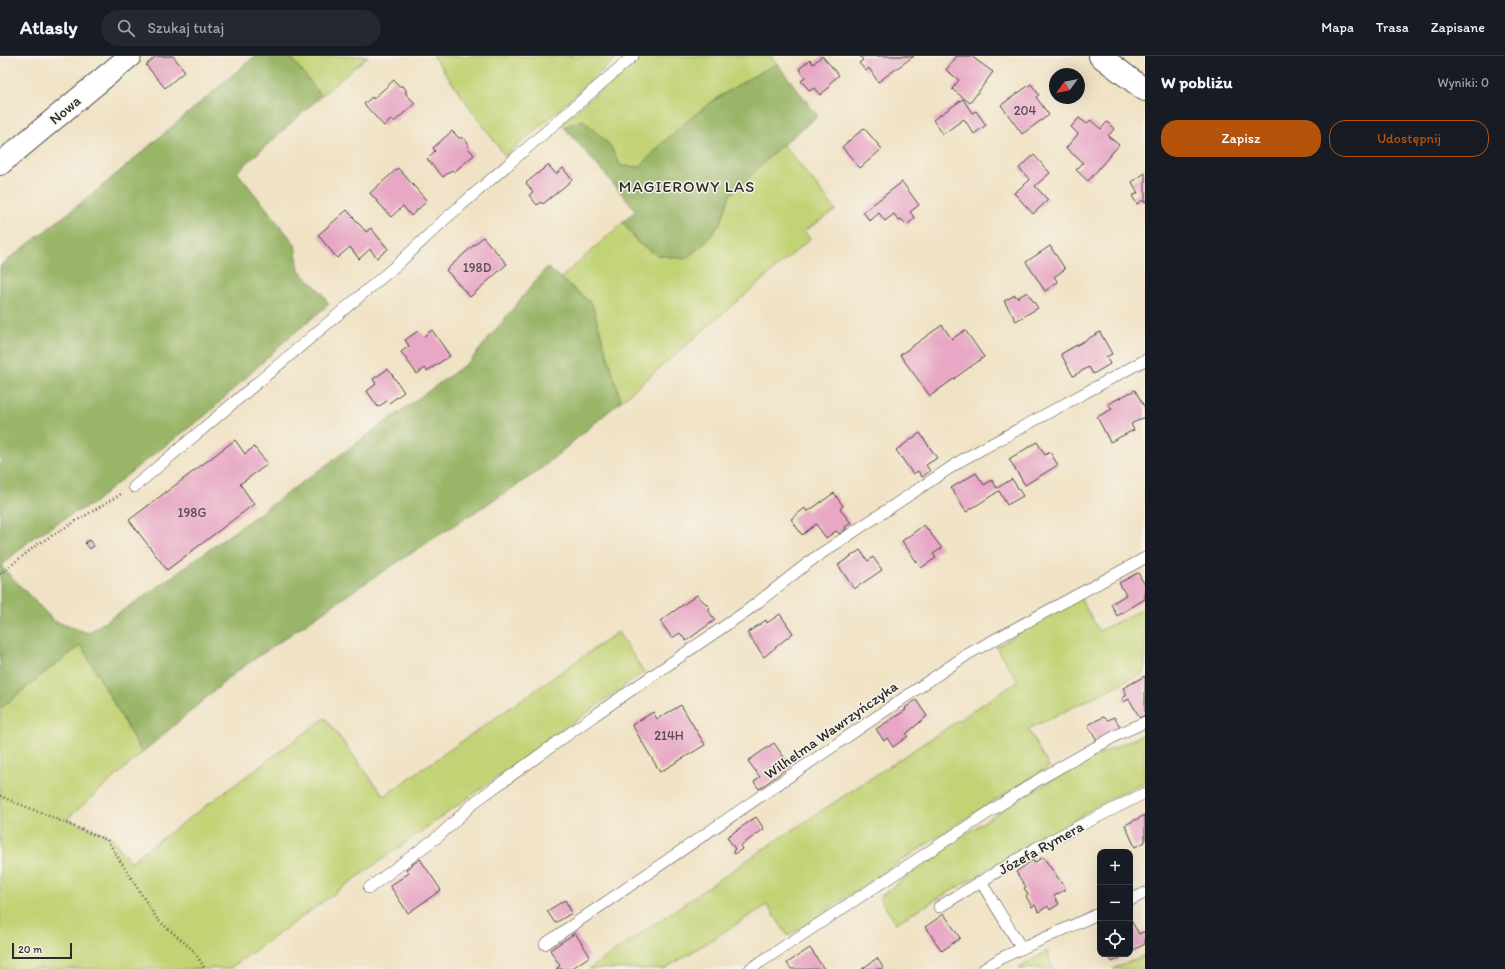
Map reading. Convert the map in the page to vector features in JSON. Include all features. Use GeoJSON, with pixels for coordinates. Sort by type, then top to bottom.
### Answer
{"type":"FeatureCollection","features":[{"type":"Feature","properties":{"kind":"street","name":"Nowa"},"geometry":{"type":"LineString","coordinates":[[0,164],[130,56]]}},
{"type":"Feature","properties":{"kind":"street"},"geometry":{"type":"LineString","coordinates":[[1100,56],[1145,90]]}},
{"type":"Feature","properties":{"kind":"lane"},"geometry":{"type":"LineString","coordinates":[[134,487],[399,263],[443,221],[633,56]]}},
{"type":"Feature","properties":{"kind":"lane"},"geometry":{"type":"LineString","coordinates":[[369,888],[440,835],[476,801],[594,715],[748,610],[813,560],[962,460],[1145,360]]}},
{"type":"Feature","properties":{"kind":"lane","name":"Wilhelma Wawrzyńczyka"},"geometry":{"type":"LineString","coordinates":[[545,944],[968,654],[1145,558]]}},
{"type":"Feature","properties":{"kind":"lane"},"geometry":{"type":"LineString","coordinates":[[750,969],[1038,780],[1119,734],[1145,722]]}},
{"type":"Feature","properties":{"kind":"lane","name":"Józefa Rymera"},"geometry":{"type":"LineString","coordinates":[[939,907],[1036,848],[1145,793]]}},
{"type":"Feature","properties":{"kind":"lane"},"geometry":{"type":"LineString","coordinates":[[981,882],[1022,949]]}},
{"type":"Feature","properties":{"kind":"lane"},"geometry":{"type":"LineString","coordinates":[[1133,899],[1145,893]]}},
{"type":"Feature","properties":{"kind":"lane"},"geometry":{"type":"LineString","coordinates":[[984,969],[1001,958],[1097,914]]}},
{"type":"Feature","properties":{"kind":"path"},"geometry":{"type":"LineString","coordinates":[[0,574],[38,544],[134,487]]}},
{"type":"Feature","properties":{"kind":"path"},"geometry":{"type":"LineString","coordinates":[[0,796],[107,840],[157,918],[194,951],[205,969]]}},
{"type":"Feature","properties":{"kind":"green space"},"geometry":{"type":"Polygon","coordinates":[[[255,56],[290,56],[321,96],[237,172],[295,244],[299,270],[321,292],[329,304],[286,340],[206,415],[141,464],[91,505],[74,513],[34,537],[1,566],[54,621],[88,633],[145,596],[470,361],[547,267],[592,304],[621,401],[537,472],[359,587],[236,672],[142,753],[81,645],[0,709],[0,266],[94,193],[255,56]]]}},
{"type":"Feature","properties":{"kind":"green space"},"geometry":{"type":"Polygon","coordinates":[[[290,56],[368,56],[321,96],[290,56]]]}},
{"type":"Feature","properties":{"kind":"green space"},"geometry":{"type":"Polygon","coordinates":[[[433,56],[618,56],[505,156],[433,56]]]}},
{"type":"Feature","properties":{"kind":"green space"},"geometry":{"type":"Polygon","coordinates":[[[639,56],[771,56],[777,64],[737,85],[703,108],[672,135],[640,167],[621,166],[610,145],[583,120],[564,127],[561,124],[639,56]]]}},
{"type":"Feature","properties":{"kind":"green space"},"geometry":{"type":"Polygon","coordinates":[[[777,64],[818,116],[783,144],[730,195],[721,222],[705,243],[685,259],[657,255],[638,243],[623,222],[636,210],[564,127],[583,120],[610,145],[621,166],[640,167],[658,147],[682,125],[708,105],[734,87],[777,64]]]}},
{"type":"Feature","properties":{"kind":"green space"},"geometry":{"type":"Polygon","coordinates":[[[783,144],[836,210],[804,231],[810,239],[621,401],[592,304],[561,278],[623,222],[638,243],[705,243],[721,222],[730,195],[783,144]]]}},
{"type":"Feature","properties":{"kind":"green space"},"geometry":{"type":"Polygon","coordinates":[[[1080,597],[1099,631],[1145,608],[1145,672],[1028,729],[1049,767],[960,822],[788,936],[767,905],[665,969],[589,969],[762,850],[1018,681],[996,647],[1080,597]]]}},
{"type":"Feature","properties":{"kind":"green space"},"geometry":{"type":"Polygon","coordinates":[[[618,632],[644,672],[229,969],[0,969],[0,709],[81,645],[142,753],[67,819],[111,837],[130,862],[325,718],[384,796],[618,632]]]}},
{"type":"Feature","properties":{"kind":"green space"},"geometry":{"type":"Polygon","coordinates":[[[1145,734],[1145,782],[1115,796],[896,923],[879,898],[910,874],[974,829],[1040,787],[1109,750],[1145,734]]]}},
{"type":"Feature","properties":{"kind":"green space"},"geometry":{"type":"Polygon","coordinates":[[[1047,951],[1053,969],[1018,969],[1047,951]]]}},
{"type":"Feature","properties":{"kind":"green space"},"geometry":{"type":"Polygon","coordinates":[[[1145,955],[1145,969],[1113,969],[1145,955]]]}},
{"type":"Feature","properties":{"kind":"building"},"geometry":{"type":"Polygon","coordinates":[[[156,56],[173,56],[185,71],[165,88],[146,65],[156,56]]]}},
{"type":"Feature","properties":{"kind":"building"},"geometry":{"type":"Polygon","coordinates":[[[822,56],[839,75],[829,84],[831,86],[820,95],[814,88],[810,91],[801,81],[805,77],[799,69],[810,60],[813,64],[822,56]]]}},
{"type":"Feature","properties":{"kind":"building"},"geometry":{"type":"Polygon","coordinates":[[[860,56],[914,56],[878,82],[869,68],[866,71],[859,63],[863,60],[860,56]]]}},
{"type":"Feature","properties":{"kind":"building"},"geometry":{"type":"Polygon","coordinates":[[[957,56],[971,56],[993,72],[970,103],[952,89],[959,80],[946,70],[957,56]]]}},
{"type":"Feature","properties":{"kind":"building"},"geometry":{"type":"Polygon","coordinates":[[[394,80],[399,86],[403,86],[406,90],[406,94],[415,103],[394,122],[392,119],[384,126],[364,104],[372,97],[373,99],[394,80]]]}},
{"type":"Feature","properties":{"kind":"building"},"geometry":{"type":"Polygon","coordinates":[[[1031,84],[1039,95],[1036,97],[1049,115],[1022,134],[1001,105],[1031,84]]]}},
{"type":"Feature","properties":{"kind":"building"},"geometry":{"type":"Polygon","coordinates":[[[963,99],[972,113],[976,111],[986,125],[974,134],[964,119],[943,134],[933,120],[963,99]]]}},
{"type":"Feature","properties":{"kind":"building"},"geometry":{"type":"Polygon","coordinates":[[[1079,118],[1087,124],[1090,120],[1101,129],[1107,122],[1114,129],[1108,136],[1119,145],[1088,181],[1076,170],[1083,163],[1066,148],[1078,134],[1071,127],[1079,118]]]}},
{"type":"Feature","properties":{"kind":"building"},"geometry":{"type":"Polygon","coordinates":[[[864,128],[882,149],[860,168],[842,147],[864,128]]]}},
{"type":"Feature","properties":{"kind":"building"},"geometry":{"type":"Polygon","coordinates":[[[452,131],[459,138],[463,138],[468,143],[468,148],[474,155],[454,172],[452,170],[443,177],[427,159],[435,151],[433,148],[452,131]]]}},
{"type":"Feature","properties":{"kind":"building"},"geometry":{"type":"Polygon","coordinates":[[[1034,155],[1050,173],[1035,186],[1048,200],[1033,214],[1014,193],[1030,180],[1019,168],[1034,155]]]}},
{"type":"Feature","properties":{"kind":"building"},"geometry":{"type":"Polygon","coordinates":[[[548,165],[556,174],[563,168],[572,180],[543,204],[541,202],[537,205],[529,195],[533,192],[526,183],[548,165]]]}},
{"type":"Feature","properties":{"kind":"building"},"geometry":{"type":"Polygon","coordinates":[[[398,168],[427,201],[411,216],[403,206],[391,217],[370,193],[398,168]]]}},
{"type":"Feature","properties":{"kind":"building"},"geometry":{"type":"Polygon","coordinates":[[[1145,173],[1145,203],[1143,200],[1137,204],[1132,196],[1138,193],[1132,182],[1145,173]]]}},
{"type":"Feature","properties":{"kind":"building"},"geometry":{"type":"Polygon","coordinates":[[[902,182],[919,205],[910,212],[915,218],[907,225],[901,219],[899,221],[894,214],[885,221],[879,213],[870,221],[863,212],[902,182]]]}},
{"type":"Feature","properties":{"kind":"building"},"geometry":{"type":"Polygon","coordinates":[[[347,210],[366,232],[371,228],[388,249],[377,258],[370,249],[359,259],[350,247],[337,258],[318,235],[347,210]]]}},
{"type":"Feature","properties":{"kind":"building"},"geometry":{"type":"Polygon","coordinates":[[[483,237],[507,264],[470,297],[446,270],[483,237]]]}},
{"type":"Feature","properties":{"kind":"building"},"geometry":{"type":"Polygon","coordinates":[[[1050,246],[1065,269],[1054,277],[1058,282],[1045,291],[1026,262],[1050,246]]]}},
{"type":"Feature","properties":{"kind":"building"},"geometry":{"type":"Polygon","coordinates":[[[1027,292],[1038,308],[1016,321],[1004,301],[1015,295],[1017,298],[1027,292]]]}},
{"type":"Feature","properties":{"kind":"building"},"geometry":{"type":"Polygon","coordinates":[[[942,325],[952,339],[965,330],[984,357],[930,396],[900,355],[942,325]]]}},
{"type":"Feature","properties":{"kind":"building"},"geometry":{"type":"Polygon","coordinates":[[[432,330],[450,356],[427,371],[425,368],[417,374],[401,352],[409,346],[405,340],[418,331],[423,337],[432,330]]]}},
{"type":"Feature","properties":{"kind":"building"},"geometry":{"type":"Polygon","coordinates":[[[1100,332],[1112,354],[1106,357],[1110,364],[1093,374],[1089,367],[1073,376],[1061,354],[1100,332]]]}},
{"type":"Feature","properties":{"kind":"building"},"geometry":{"type":"Polygon","coordinates":[[[388,369],[404,392],[389,403],[387,401],[378,407],[367,391],[376,384],[373,379],[388,369]]]}},
{"type":"Feature","properties":{"kind":"building"},"geometry":{"type":"Polygon","coordinates":[[[1135,390],[1145,408],[1145,417],[1131,424],[1134,430],[1110,442],[1097,417],[1112,409],[1108,404],[1135,390]]]}},
{"type":"Feature","properties":{"kind":"building"},"geometry":{"type":"Polygon","coordinates":[[[920,433],[937,458],[926,465],[930,471],[922,477],[918,471],[913,474],[896,450],[920,433]]]}},
{"type":"Feature","properties":{"kind":"building"},"geometry":{"type":"Polygon","coordinates":[[[235,440],[245,454],[254,447],[268,464],[240,484],[254,504],[167,570],[129,520],[235,440]]]}},
{"type":"Feature","properties":{"kind":"building"},"geometry":{"type":"Polygon","coordinates":[[[1037,442],[1045,455],[1050,452],[1058,465],[1025,485],[1009,459],[1037,442]]]}},
{"type":"Feature","properties":{"kind":"building"},"geometry":{"type":"Polygon","coordinates":[[[976,473],[984,485],[992,480],[997,488],[1012,479],[1023,496],[1007,505],[999,491],[966,512],[951,488],[976,473]]]}},
{"type":"Feature","properties":{"kind":"building"},"geometry":{"type":"Polygon","coordinates":[[[834,493],[843,506],[840,509],[851,523],[845,527],[846,529],[840,534],[836,531],[826,538],[816,524],[802,535],[791,519],[805,508],[807,512],[834,493]]]}},
{"type":"Feature","properties":{"kind":"building"},"geometry":{"type":"Polygon","coordinates":[[[924,525],[942,548],[933,554],[936,558],[921,568],[902,541],[924,525]]]}},
{"type":"Feature","properties":{"kind":"building"},"geometry":{"type":"Polygon","coordinates":[[[89,540],[94,546],[90,549],[85,543],[89,540]]]}},
{"type":"Feature","properties":{"kind":"building"},"geometry":{"type":"Polygon","coordinates":[[[860,550],[868,561],[873,557],[882,570],[854,589],[838,565],[860,550]]]}},
{"type":"Feature","properties":{"kind":"building"},"geometry":{"type":"Polygon","coordinates":[[[1138,573],[1145,585],[1145,599],[1117,616],[1111,604],[1126,595],[1119,583],[1138,573]]]}},
{"type":"Feature","properties":{"kind":"building"},"geometry":{"type":"Polygon","coordinates":[[[697,595],[710,608],[708,610],[715,620],[686,641],[680,633],[672,638],[660,621],[697,595]]]}},
{"type":"Feature","properties":{"kind":"building"},"geometry":{"type":"Polygon","coordinates":[[[780,614],[793,633],[764,657],[747,633],[766,620],[767,623],[780,614]]]}},
{"type":"Feature","properties":{"kind":"building"},"geometry":{"type":"Polygon","coordinates":[[[1145,676],[1145,715],[1140,718],[1129,699],[1124,702],[1122,698],[1127,695],[1123,688],[1145,676]]]}},
{"type":"Feature","properties":{"kind":"building"},"geometry":{"type":"Polygon","coordinates":[[[916,700],[927,716],[906,734],[908,736],[893,747],[887,738],[884,741],[876,729],[906,710],[905,708],[916,700]]]}},
{"type":"Feature","properties":{"kind":"building"},"geometry":{"type":"Polygon","coordinates":[[[681,705],[705,745],[660,772],[632,725],[653,712],[657,719],[681,705]]]}},
{"type":"Feature","properties":{"kind":"building"},"geometry":{"type":"Polygon","coordinates":[[[1103,717],[1108,720],[1114,717],[1121,728],[1097,741],[1088,725],[1103,717]]]}},
{"type":"Feature","properties":{"kind":"building"},"geometry":{"type":"Polygon","coordinates":[[[774,743],[790,766],[759,789],[754,782],[760,777],[748,761],[774,743]]]}},
{"type":"Feature","properties":{"kind":"building"},"geometry":{"type":"Polygon","coordinates":[[[1145,815],[1145,842],[1135,847],[1125,825],[1145,815]]]}},
{"type":"Feature","properties":{"kind":"building"},"geometry":{"type":"Polygon","coordinates":[[[756,817],[764,829],[740,846],[742,849],[735,854],[733,851],[735,849],[727,837],[756,817]]]}},
{"type":"Feature","properties":{"kind":"building"},"geometry":{"type":"Polygon","coordinates":[[[1043,857],[1066,889],[1054,896],[1059,904],[1050,910],[1048,906],[1039,912],[1035,905],[1032,907],[1026,896],[1028,894],[1024,888],[1026,887],[1016,872],[1033,860],[1034,863],[1043,857]]]}},
{"type":"Feature","properties":{"kind":"building"},"geometry":{"type":"Polygon","coordinates":[[[420,859],[441,890],[408,913],[390,886],[409,873],[406,869],[420,859]]]}},
{"type":"Feature","properties":{"kind":"building"},"geometry":{"type":"Polygon","coordinates":[[[565,900],[572,913],[555,923],[547,911],[565,900]]]}},
{"type":"Feature","properties":{"kind":"building"},"geometry":{"type":"Polygon","coordinates":[[[944,914],[960,938],[942,951],[925,927],[944,914]]]}},
{"type":"Feature","properties":{"kind":"building"},"geometry":{"type":"Polygon","coordinates":[[[1133,924],[1139,934],[1145,931],[1145,944],[1133,950],[1133,924]]]}},
{"type":"Feature","properties":{"kind":"building"},"geometry":{"type":"Polygon","coordinates":[[[575,933],[590,956],[571,969],[556,969],[560,966],[550,950],[575,933]]]}},
{"type":"Feature","properties":{"kind":"building"},"geometry":{"type":"Polygon","coordinates":[[[810,948],[824,969],[791,969],[787,963],[810,948]]]}},
{"type":"Feature","properties":{"kind":"building"},"geometry":{"type":"Polygon","coordinates":[[[1110,957],[1121,957],[1112,962],[1110,957]]]}},
{"type":"Feature","properties":{"kind":"building"},"geometry":{"type":"Polygon","coordinates":[[[877,958],[884,969],[862,969],[877,958]]]}},
{"type":"Feature","properties":{"kind":"district","name":"MAGIEROWY LAS"},"geometry":{"type":"Point","coordinates":[687,186]}}]}
